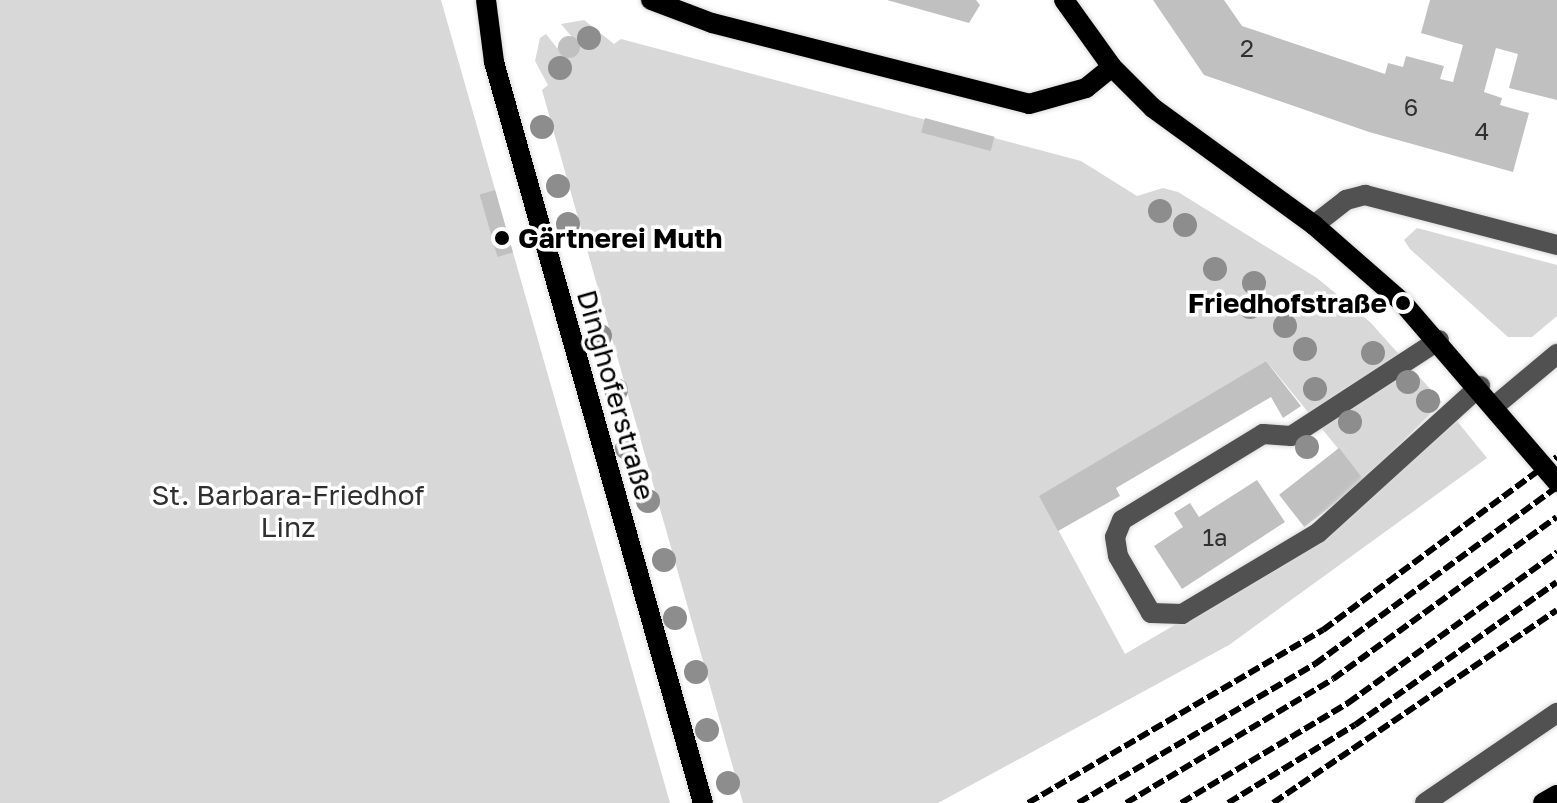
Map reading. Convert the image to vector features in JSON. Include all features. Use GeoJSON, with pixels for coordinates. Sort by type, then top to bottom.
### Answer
{"type":"FeatureCollection","features":[{"type":"Feature","properties":{"kind":"main road","name":"Dinghoferstraße"},"geometry":{"type":"LineString","coordinates":[[486,0],[502,92],[703,803]]}},
{"type":"Feature","properties":{"kind":"main road"},"geometry":{"type":"LineString","coordinates":[[651,0],[712,23],[1029,104],[1086,88],[1112,67]]}},
{"type":"Feature","properties":{"kind":"main road"},"geometry":{"type":"LineString","coordinates":[[1064,0],[1112,67],[1193,141],[1314,225],[1439,340],[1557,482]]}},
{"type":"Feature","properties":{"kind":"main road"},"geometry":{"type":"LineString","coordinates":[[1543,803],[1557,795]]}},
{"type":"Feature","properties":{"kind":"street"},"geometry":{"type":"LineString","coordinates":[[1314,225],[1346,200],[1365,195],[1557,245]]}},
{"type":"Feature","properties":{"kind":"street"},"geometry":{"type":"LineString","coordinates":[[1439,340],[1291,436],[1263,434],[1122,520],[1118,556],[1151,613],[1182,614],[1318,533],[1480,386]]}},
{"type":"Feature","properties":{"kind":"street"},"geometry":{"type":"LineString","coordinates":[[1496,405],[1557,354]]}},
{"type":"Feature","properties":{"kind":"street"},"geometry":{"type":"LineString","coordinates":[[1425,803],[1557,713]]}},
{"type":"Feature","properties":{"kind":"green space","name":"St. Barbara-Friedhof Linz"},"geometry":{"type":"Polygon","coordinates":[[[0,0],[441,0],[670,803],[0,803],[0,0]]]}},
{"type":"Feature","properties":{"kind":"green space"},"geometry":{"type":"Polygon","coordinates":[[[584,20],[614,44],[621,39],[1081,161],[1137,196],[1163,188],[1178,192],[1317,278],[1370,322],[1442,402],[1364,480],[1266,361],[1040,496],[1125,654],[1318,541],[1457,421],[1487,458],[1229,645],[938,803],[743,803],[542,90],[548,85],[535,61],[540,38],[546,34],[557,48],[572,37],[561,24],[584,20]]]}},
{"type":"Feature","properties":{"kind":"green space"},"geometry":{"type":"Polygon","coordinates":[[[1417,228],[1557,265],[1557,316],[1532,337],[1508,337],[1410,249],[1404,240],[1417,228]]]}},
{"type":"Feature","properties":{"kind":"building"},"geometry":{"type":"Polygon","coordinates":[[[887,0],[976,0],[980,5],[969,23],[887,0]]]}},
{"type":"Feature","properties":{"kind":"building"},"geometry":{"type":"Polygon","coordinates":[[[1153,0],[1224,0],[1242,26],[1385,74],[1388,63],[1403,67],[1406,56],[1444,66],[1440,79],[1453,82],[1463,45],[1421,33],[1430,0],[1557,0],[1557,100],[1509,88],[1518,54],[1496,48],[1484,92],[1502,98],[1500,105],[1529,113],[1513,172],[1369,132],[1204,75],[1153,0]]]}},
{"type":"Feature","properties":{"kind":"building"},"geometry":{"type":"Polygon","coordinates":[[[569,36],[577,39],[580,47],[577,55],[569,58],[561,55],[558,47],[561,39],[569,36]]]}},
{"type":"Feature","properties":{"kind":"building"},"geometry":{"type":"Polygon","coordinates":[[[925,118],[995,137],[991,151],[921,132],[925,118]]]}},
{"type":"Feature","properties":{"kind":"building"},"geometry":{"type":"Polygon","coordinates":[[[495,190],[513,252],[498,257],[480,194],[495,190]]]}},
{"type":"Feature","properties":{"kind":"building"},"geometry":{"type":"Polygon","coordinates":[[[1266,361],[1301,406],[1283,418],[1271,397],[1116,488],[1120,496],[1058,531],[1039,496],[1266,361]]]}},
{"type":"Feature","properties":{"kind":"building"},"geometry":{"type":"Polygon","coordinates":[[[1339,448],[1364,480],[1304,527],[1279,495],[1339,448]]]}},
{"type":"Feature","properties":{"kind":"building"},"geometry":{"type":"Polygon","coordinates":[[[1257,480],[1285,522],[1182,589],[1154,546],[1183,527],[1174,513],[1190,503],[1199,517],[1257,480]]]}},
{"type":"Feature","properties":{"kind":"railway"},"geometry":{"type":"LineString","coordinates":[[1028,803],[1323,630],[1557,457]]}},
{"type":"Feature","properties":{"kind":"railway"},"geometry":{"type":"LineString","coordinates":[[1078,803],[1315,664],[1557,487]]}},
{"type":"Feature","properties":{"kind":"railway"},"geometry":{"type":"LineString","coordinates":[[1126,803],[1333,679],[1557,517]]}},
{"type":"Feature","properties":{"kind":"railway"},"geometry":{"type":"LineString","coordinates":[[1181,803],[1348,703],[1557,552]]}},
{"type":"Feature","properties":{"kind":"railway"},"geometry":{"type":"LineString","coordinates":[[1228,803],[1355,725],[1557,582]]}},
{"type":"Feature","properties":{"kind":"railway"},"geometry":{"type":"LineString","coordinates":[[1273,803],[1557,610]]}},
{"type":"Feature","properties":{"kind":"place","name":"Gärtnerei Muth"},"geometry":{"type":"Point","coordinates":[502,238]}},
{"type":"Feature","properties":{"kind":"place","name":"Friedhofstraße"},"geometry":{"type":"Point","coordinates":[1403,303]}}]}
